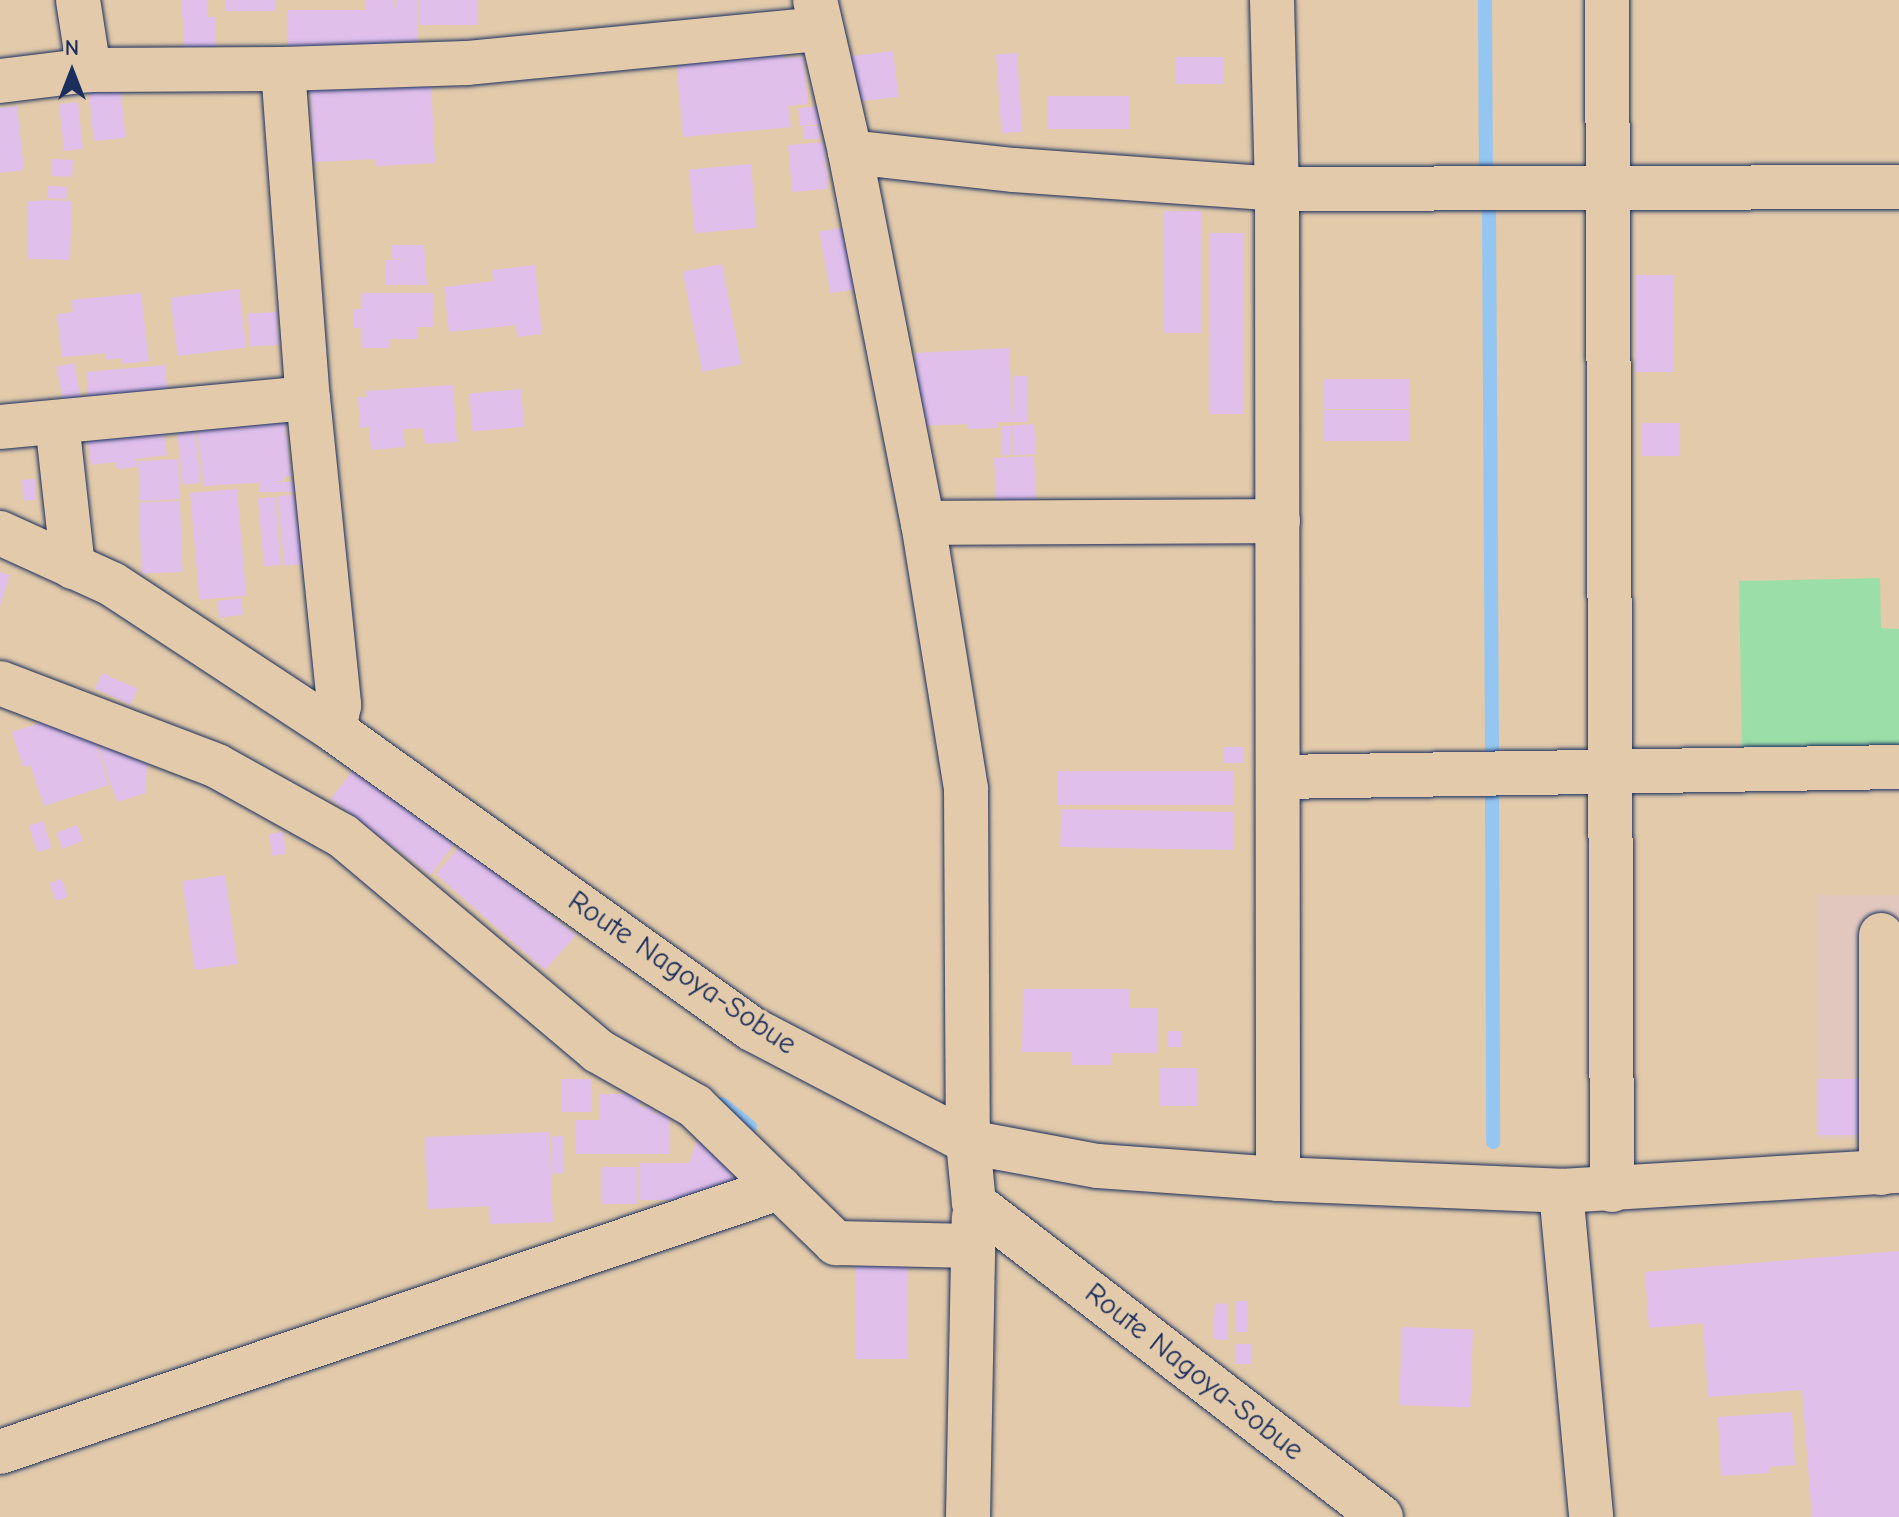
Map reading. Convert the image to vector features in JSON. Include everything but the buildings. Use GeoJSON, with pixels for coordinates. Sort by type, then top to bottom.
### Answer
{"type":"FeatureCollection","features":[{"type":"Feature","properties":{"kind":"street"},"geometry":{"type":"LineString","coordinates":[[78,0],[89,70]]}},
{"type":"Feature","properties":{"kind":"street"},"geometry":{"type":"LineString","coordinates":[[1272,0],[1277,189],[1278,1179]]}},
{"type":"Feature","properties":{"kind":"street"},"geometry":{"type":"LineString","coordinates":[[1607,0],[1612,1190]]}},
{"type":"Feature","properties":{"kind":"street"},"geometry":{"type":"LineString","coordinates":[[0,81],[89,70],[283,69],[467,63],[817,14],[850,152],[923,523],[966,789],[968,1142],[974,1203],[968,1517]]}},
{"type":"Feature","properties":{"kind":"street"},"geometry":{"type":"LineString","coordinates":[[283,69],[308,398],[339,705],[334,730]]}},
{"type":"Feature","properties":{"kind":"street"},"geometry":{"type":"LineString","coordinates":[[850,152],[1014,170],[1277,189],[1899,187]]}},
{"type":"Feature","properties":{"kind":"street"},"geometry":{"type":"LineString","coordinates":[[0,427],[308,398]]}},
{"type":"Feature","properties":{"kind":"street"},"geometry":{"type":"LineString","coordinates":[[57,422],[73,567]]}},
{"type":"Feature","properties":{"kind":"street"},"geometry":{"type":"LineString","coordinates":[[923,523],[1278,521]]}},
{"type":"Feature","properties":{"kind":"street","name":"Route Nagoya-Sobue"},"geometry":{"type":"LineString","coordinates":[[0,533],[112,584],[334,730],[752,1029],[968,1142],[1098,1166],[1278,1179],[1561,1191],[1890,1172]]}},
{"type":"Feature","properties":{"kind":"street"},"geometry":{"type":"LineString","coordinates":[[0,683],[217,766],[343,836],[598,1051],[695,1106],[836,1243],[973,1246]]}},
{"type":"Feature","properties":{"kind":"street"},"geometry":{"type":"LineString","coordinates":[[1278,777],[1899,767]]}},
{"type":"Feature","properties":{"kind":"street"},"geometry":{"type":"LineString","coordinates":[[1881,935],[1890,1172]]}},
{"type":"Feature","properties":{"kind":"street"},"geometry":{"type":"LineString","coordinates":[[0,1452],[779,1188]]}},
{"type":"Feature","properties":{"kind":"street"},"geometry":{"type":"LineString","coordinates":[[1561,1191],[1591,1517]]}},
{"type":"Feature","properties":{"kind":"street","name":"Route Nagoya-Sobue"},"geometry":{"type":"LineString","coordinates":[[974,1203],[1381,1517]]}},
{"type":"Feature","properties":{"kind":"shaded area"},"geometry":{"type":"Polygon","coordinates":[[[1818,895],[1899,895],[1899,1139],[1818,1139],[1818,895]]]}},
{"type":"Feature","properties":{"kind":"green space"},"geometry":{"type":"Polygon","coordinates":[[[1880,578],[1881,628],[1899,629],[1899,748],[1742,751],[1739,581],[1880,578]]]}},
{"type":"Feature","properties":{"kind":"waterway"},"geometry":{"type":"LineString","coordinates":[[1485,0],[1486,165]]}},
{"type":"Feature","properties":{"kind":"waterway"},"geometry":{"type":"LineString","coordinates":[[1489,211],[1492,750]]}},
{"type":"Feature","properties":{"kind":"waterway"},"geometry":{"type":"LineString","coordinates":[[1492,798],[1493,1142]]}},
{"type":"Feature","properties":{"kind":"waterway"},"geometry":{"type":"LineString","coordinates":[[722,1104],[750,1127]]}}]}
